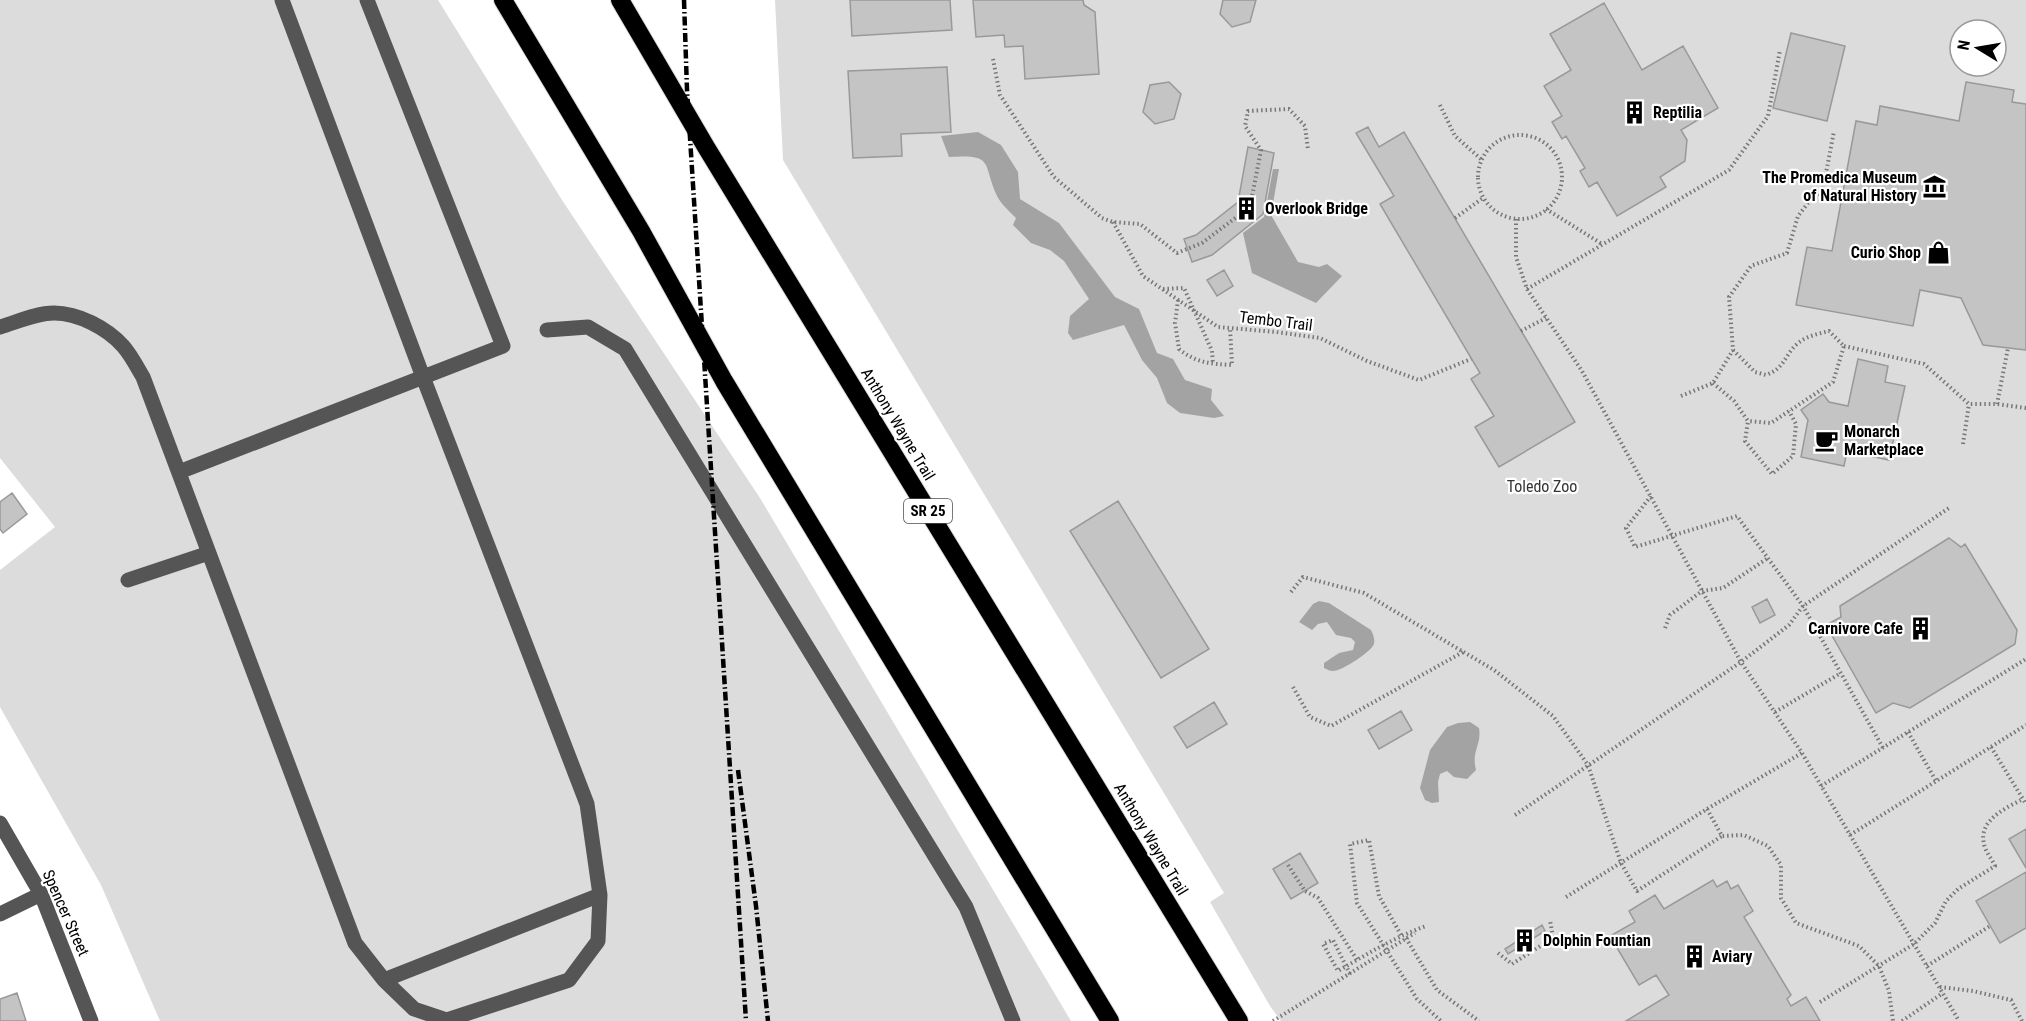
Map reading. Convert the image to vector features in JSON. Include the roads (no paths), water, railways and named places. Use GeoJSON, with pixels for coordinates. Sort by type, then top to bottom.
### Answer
{"type":"FeatureCollection","features":[{"type":"Feature","properties":{"kind":"highway"},"geometry":{"type":"LineString","coordinates":[[503,0],[641,231],[730,391],[1110,1021]]}},
{"type":"Feature","properties":{"kind":"highway","name":"Anthony Wayne Trail"},"geometry":{"type":"LineString","coordinates":[[620,0],[741,204],[1239,1021]]}},
{"type":"Feature","properties":{"kind":"street"},"geometry":{"type":"LineString","coordinates":[[0,327],[27,318],[53,313],[74,316],[99,326],[123,346],[143,377],[355,943],[384,980],[414,1009],[447,1020],[569,980],[598,941],[600,895],[588,804],[423,377],[282,0]]}},
{"type":"Feature","properties":{"kind":"street"},"geometry":{"type":"LineString","coordinates":[[179,472],[503,346],[367,0]]}},
{"type":"Feature","properties":{"kind":"street"},"geometry":{"type":"LineString","coordinates":[[546,330],[588,327],[625,349],[966,907],[1013,1021]]}},
{"type":"Feature","properties":{"kind":"street"},"geometry":{"type":"LineString","coordinates":[[128,580],[209,553]]}},
{"type":"Feature","properties":{"kind":"street","name":"Spencer Street"},"geometry":{"type":"LineString","coordinates":[[0,823],[41,894],[91,1021]]}},
{"type":"Feature","properties":{"kind":"street"},"geometry":{"type":"LineString","coordinates":[[0,914],[41,894]]}},
{"type":"Feature","properties":{"kind":"street"},"geometry":{"type":"LineString","coordinates":[[384,980],[600,895]]}},
{"type":"Feature","properties":{"kind":"railway"},"geometry":{"type":"LineString","coordinates":[[684,0],[687,90],[746,1021]]}},
{"type":"Feature","properties":{"kind":"railway"},"geometry":{"type":"LineString","coordinates":[[738,770],[768,1021]]}},
{"type":"Feature","properties":{"kind":"place","name":"Reptilia"},"geometry":{"type":"Point","coordinates":[1635,112]}},
{"type":"Feature","properties":{"kind":"place","name":"The Promedica Museum of Natural History"},"geometry":{"type":"Point","coordinates":[1935,186]}},
{"type":"Feature","properties":{"kind":"place","name":"Overlook Bridge"},"geometry":{"type":"Point","coordinates":[1247,208]}},
{"type":"Feature","properties":{"kind":"place","name":"Curio Shop"},"geometry":{"type":"Point","coordinates":[1939,252]}},
{"type":"Feature","properties":{"kind":"place","name":"Monarch Marketplace"},"geometry":{"type":"Point","coordinates":[1826,440]}},
{"type":"Feature","properties":{"kind":"place","name":"Carnivore Cafe"},"geometry":{"type":"Point","coordinates":[1921,628]}},
{"type":"Feature","properties":{"kind":"place","name":"Dolphin Fountian"},"geometry":{"type":"Point","coordinates":[1525,940]}},
{"type":"Feature","properties":{"kind":"place","name":"Aviary"},"geometry":{"type":"Point","coordinates":[1694,956]}},
{"type":"Feature","properties":{"kind":"park label","name":"Toledo Zoo"},"geometry":{"type":"Point","coordinates":[1542,486]}}]}
